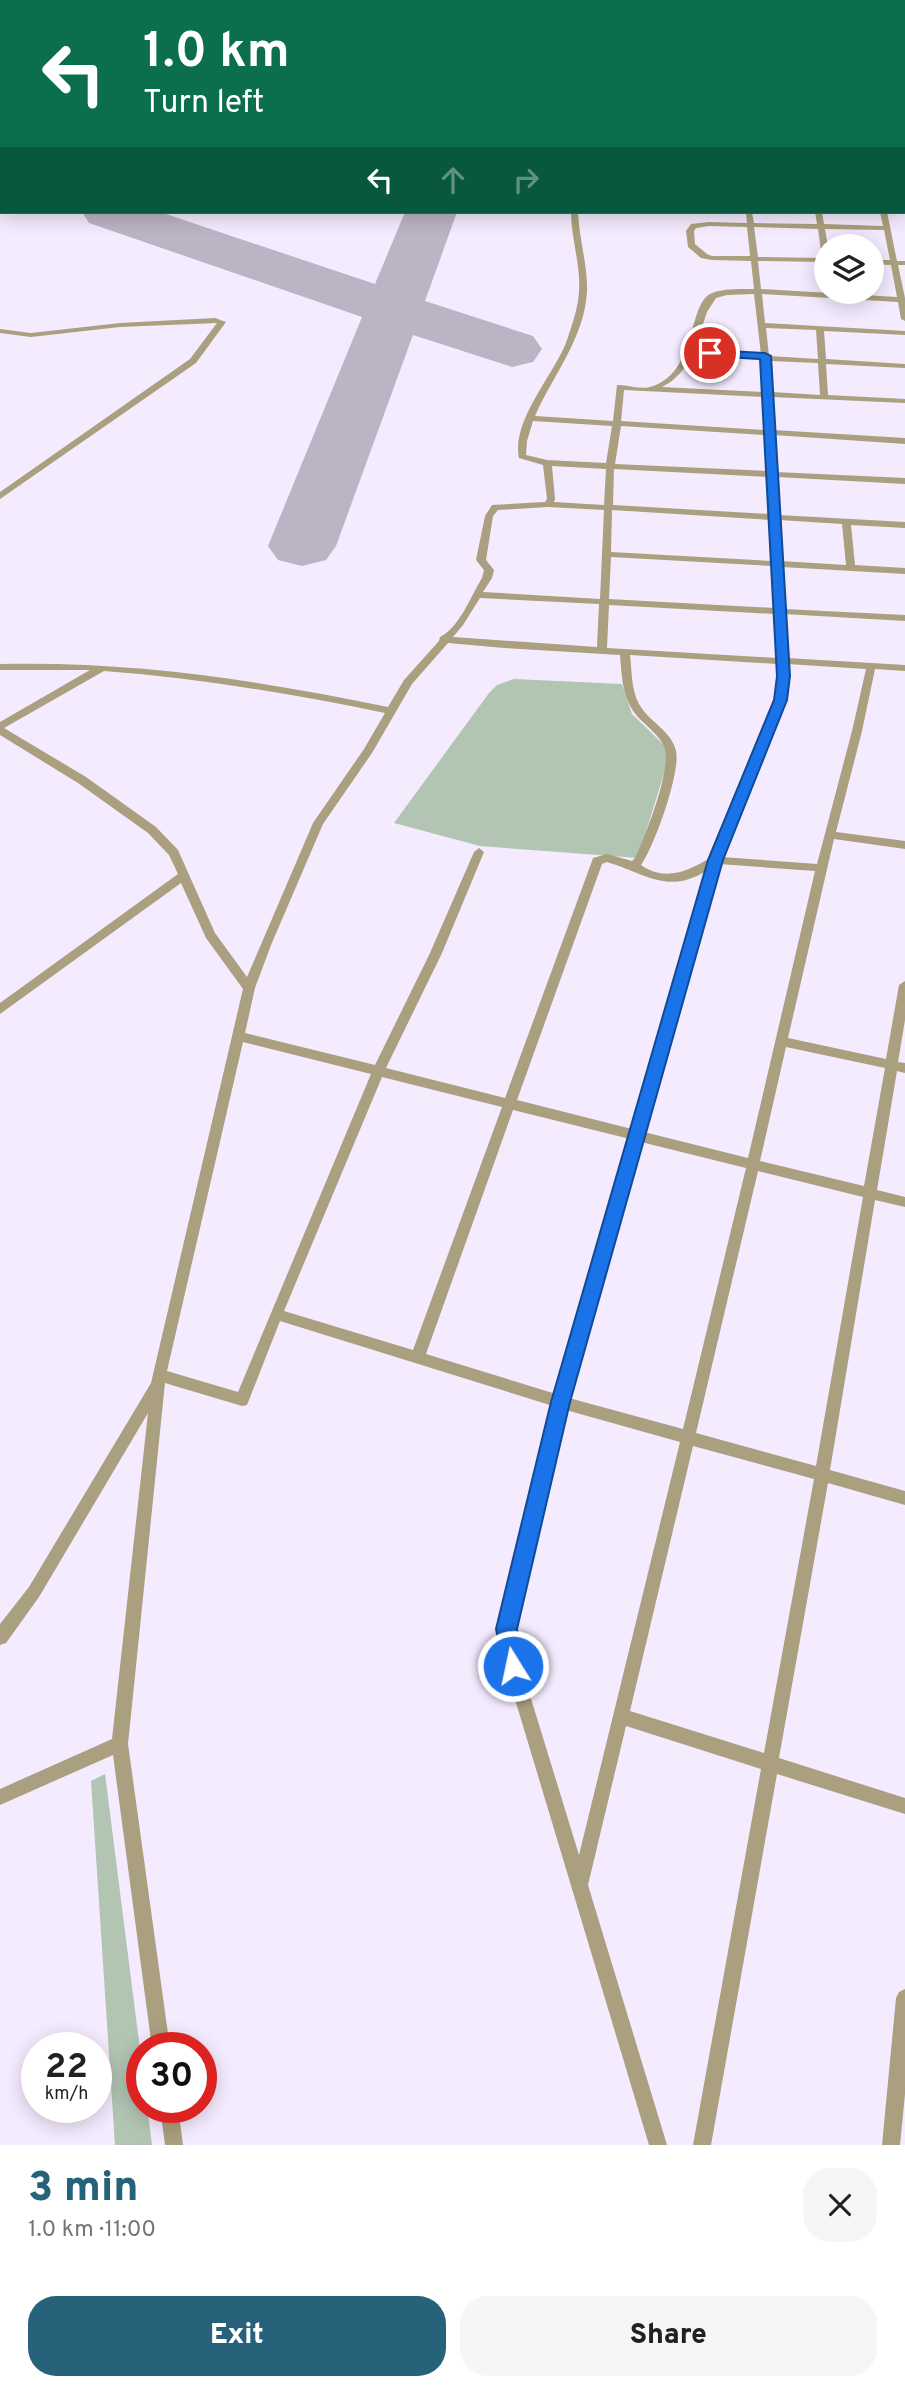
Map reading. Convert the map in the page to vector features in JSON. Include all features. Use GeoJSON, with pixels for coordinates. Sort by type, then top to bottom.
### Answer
{"type":"FeatureCollection","features":[{"type":"Feature","properties":{"kind":"street"},"geometry":{"type":"LineString","coordinates":[[574,214],[574,239],[584,289],[574,332],[561,366],[531,418],[521,445],[522,456],[547,463],[905,481]]}},
{"type":"Feature","properties":{"kind":"street"},"geometry":{"type":"LineString","coordinates":[[658,2145],[513,1666],[506,1629],[561,1402],[715,860],[781,700],[782,659],[763,325],[749,214]]}},
{"type":"Feature","properties":{"kind":"street"},"geometry":{"type":"LineString","coordinates":[[819,214],[823,234]]}},
{"type":"Feature","properties":{"kind":"street"},"geometry":{"type":"LineString","coordinates":[[884,214],[904,300],[905,319]]}},
{"type":"Feature","properties":{"kind":"street"},"geometry":{"type":"LineString","coordinates":[[814,260],[704,256],[691,244],[690,231],[701,225],[887,228]]}},
{"type":"Feature","properties":{"kind":"street"},"geometry":{"type":"LineString","coordinates":[[884,263],[905,263]]}},
{"type":"Feature","properties":{"kind":"street"},"geometry":{"type":"LineString","coordinates":[[651,389],[676,375],[692,350],[706,301],[714,295],[814,294]]}},
{"type":"Feature","properties":{"kind":"street"},"geometry":{"type":"LineString","coordinates":[[884,298],[904,300]]}},
{"type":"Feature","properties":{"kind":"street"},"geometry":{"type":"LineString","coordinates":[[0,331],[31,335],[120,325],[215,320],[222,322],[193,361],[0,496]]}},
{"type":"Feature","properties":{"kind":"street"},"geometry":{"type":"LineString","coordinates":[[763,325],[905,333]]}},
{"type":"Feature","properties":{"kind":"street"},"geometry":{"type":"LineString","coordinates":[[820,328],[824,397]]}},
{"type":"Feature","properties":{"kind":"street"},"geometry":{"type":"LineString","coordinates":[[692,350],[728,356],[905,366]]}},
{"type":"Feature","properties":{"kind":"street"},"geometry":{"type":"LineString","coordinates":[[602,650],[610,465],[620,387],[905,401]]}},
{"type":"Feature","properties":{"kind":"street"},"geometry":{"type":"LineString","coordinates":[[531,418],[905,441]]}},
{"type":"Feature","properties":{"kind":"street"},"geometry":{"type":"LineString","coordinates":[[547,463],[552,489],[548,504]]}},
{"type":"Feature","properties":{"kind":"street"},"geometry":{"type":"LineString","coordinates":[[159,2032],[120,1744],[158,1379],[249,988],[318,823],[392,711],[408,682],[443,639],[460,623],[487,578],[489,569],[481,560],[489,516],[495,507],[548,504],[905,525]]}},
{"type":"Feature","properties":{"kind":"street"},"geometry":{"type":"LineString","coordinates":[[846,521],[851,568]]}},
{"type":"Feature","properties":{"kind":"street"},"geometry":{"type":"LineString","coordinates":[[606,554],[905,571]]}},
{"type":"Feature","properties":{"kind":"street"},"geometry":{"type":"LineString","coordinates":[[477,594],[905,618]]}},
{"type":"Feature","properties":{"kind":"street"},"geometry":{"type":"LineString","coordinates":[[443,639],[905,668]]}},
{"type":"Feature","properties":{"kind":"street"},"geometry":{"type":"LineString","coordinates":[[625,652],[629,688],[635,706],[664,739],[672,757],[644,856],[634,866]]}},
{"type":"Feature","properties":{"kind":"street"},"geometry":{"type":"LineString","coordinates":[[579,1886],[690,1438],[822,868],[860,723],[871,666]]}},
{"type":"Feature","properties":{"kind":"street"},"geometry":{"type":"LineString","coordinates":[[0,667],[104,667],[168,672],[392,711]]}},
{"type":"Feature","properties":{"kind":"street"},"geometry":{"type":"LineString","coordinates":[[104,667],[0,728],[82,780],[152,830],[174,853],[209,935],[249,988]]}},
{"type":"Feature","properties":{"kind":"street"},"geometry":{"type":"LineString","coordinates":[[831,835],[905,845]]}},
{"type":"Feature","properties":{"kind":"street"},"geometry":{"type":"LineString","coordinates":[[158,1379],[242,1400],[378,1072],[436,953],[479,852]]}},
{"type":"Feature","properties":{"kind":"street"},"geometry":{"type":"LineString","coordinates":[[418,1356],[597,861],[607,858],[634,866],[643,873],[667,878],[691,875],[715,860],[822,868]]}},
{"type":"Feature","properties":{"kind":"street"},"geometry":{"type":"LineString","coordinates":[[0,1009],[184,875]]}},
{"type":"Feature","properties":{"kind":"street"},"geometry":{"type":"LineString","coordinates":[[702,2145],[870,1193],[898,1067],[905,985]]}},
{"type":"Feature","properties":{"kind":"street"},"geometry":{"type":"LineString","coordinates":[[238,1036],[905,1202]]}},
{"type":"Feature","properties":{"kind":"street"},"geometry":{"type":"LineString","coordinates":[[783,1042],[898,1067]]}},
{"type":"Feature","properties":{"kind":"street"},"geometry":{"type":"LineString","coordinates":[[276,1314],[561,1402],[905,1498]]}},
{"type":"Feature","properties":{"kind":"street"},"geometry":{"type":"LineString","coordinates":[[0,1637],[34,1592],[158,1379]]}},
{"type":"Feature","properties":{"kind":"street"},"geometry":{"type":"LineString","coordinates":[[621,1716],[905,1806]]}},
{"type":"Feature","properties":{"kind":"street"},"geometry":{"type":"LineString","coordinates":[[0,1797],[120,1744]]}},
{"type":"Feature","properties":{"kind":"street"},"geometry":{"type":"LineString","coordinates":[[891,2145],[905,1998]]}},
{"type":"Feature","properties":{"kind":"street"},"geometry":{"type":"LineString","coordinates":[[171,2123],[174,2145]]}},
{"type":"Feature","properties":{"kind":"green space"},"geometry":{"type":"Polygon","coordinates":[[[514,679],[622,684],[632,714],[665,746],[669,757],[638,858],[480,846],[394,823],[489,693],[497,685],[514,679]]]}},
{"type":"Feature","properties":{"kind":"green space"},"geometry":{"type":"Polygon","coordinates":[[[105,1774],[138,2032],[126,2032],[126,2123],[149,2123],[152,2145],[115,2145],[112,2032],[108,2032],[91,1781],[105,1774]]]}},
{"type":"Feature","properties":{"kind":"runway"},"geometry":{"type":"LineString","coordinates":[[114,214],[394,309]]}},
{"type":"Feature","properties":{"kind":"runway"},"geometry":{"type":"LineString","coordinates":[[394,309],[430,214]]}},
{"type":"Feature","properties":{"kind":"runway"},"geometry":{"type":"LineString","coordinates":[[302,546],[394,309]]}},
{"type":"Feature","properties":{"kind":"runway"},"geometry":{"type":"LineString","coordinates":[[394,309],[512,349]]}},
{"type":"Feature","properties":{"kind":"route"},"geometry":{"type":"LineString","coordinates":[[513,1666],[506,1629],[561,1402],[715,860],[781,700],[783,676],[765,356],[710,353]]}}]}
